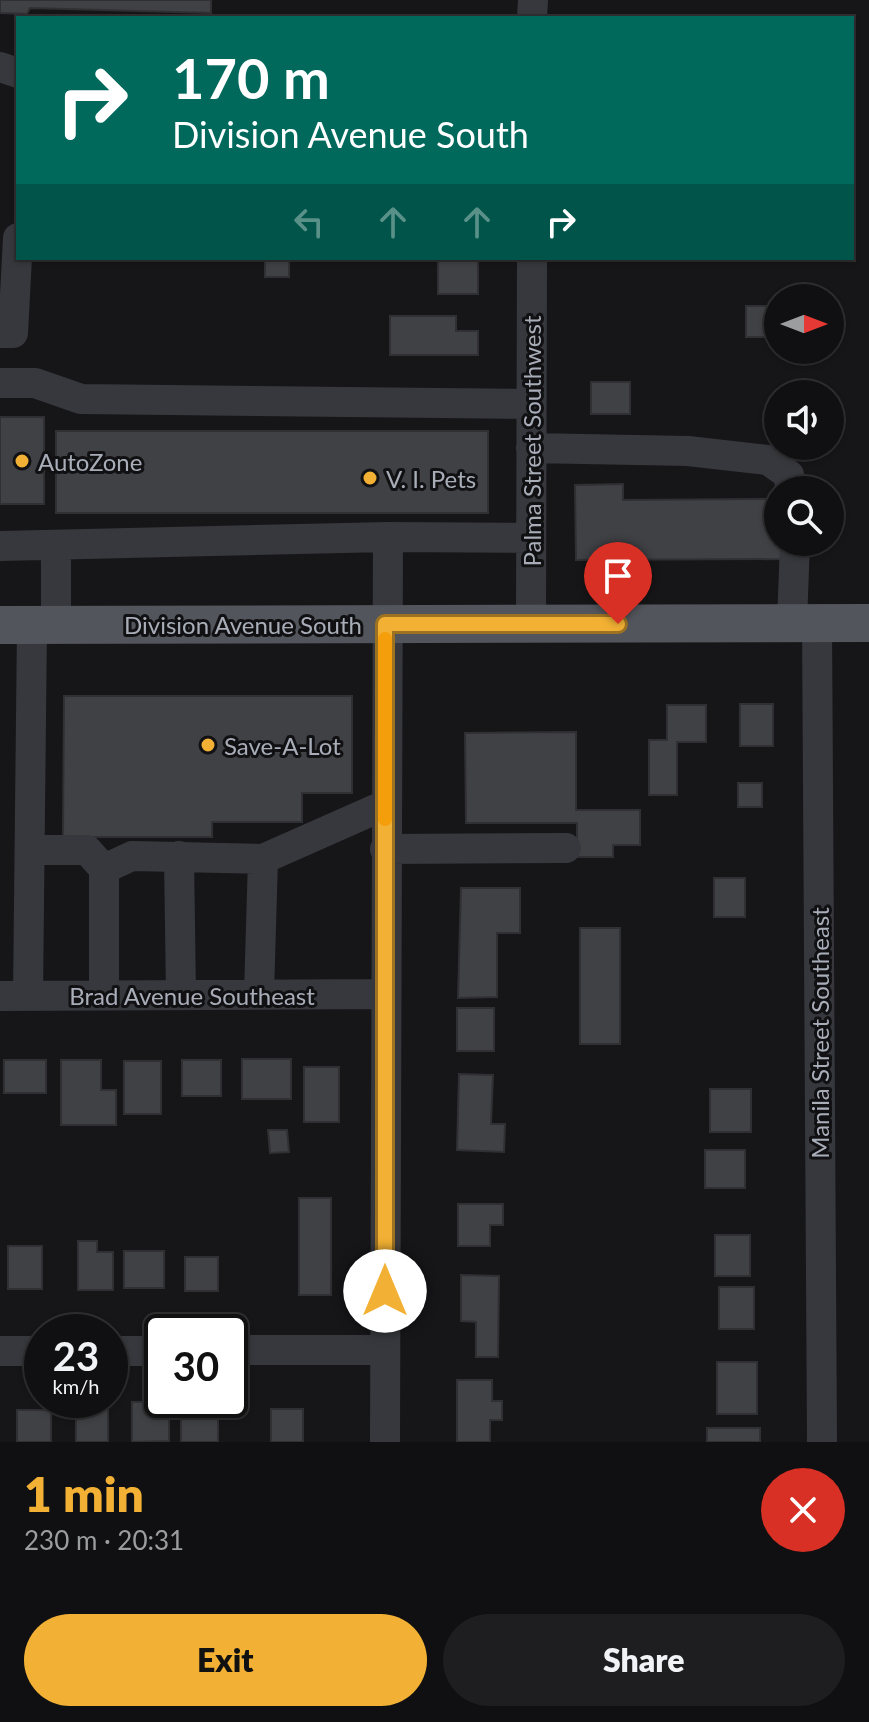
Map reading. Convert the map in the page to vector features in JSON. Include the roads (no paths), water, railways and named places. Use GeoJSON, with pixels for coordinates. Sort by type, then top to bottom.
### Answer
{"type":"FeatureCollection","features":[{"type":"Feature","properties":{"kind":"main road","name":"Division Avenue South"},"geometry":{"type":"LineString","coordinates":[[29,625],[869,623]]}},
{"type":"Feature","properties":{"kind":"street"},"geometry":{"type":"LineString","coordinates":[[0,333],[13,333],[17,260]]}},
{"type":"Feature","properties":{"kind":"street","name":"Palma Street Southwest"},"geometry":{"type":"LineString","coordinates":[[531,624],[532,260]]}},
{"type":"Feature","properties":{"kind":"street"},"geometry":{"type":"LineString","coordinates":[[0,383],[35,383],[81,399],[531,404]]}},
{"type":"Feature","properties":{"kind":"street"},"geometry":{"type":"LineString","coordinates":[[531,448],[688,451],[768,460],[789,476]]}},
{"type":"Feature","properties":{"kind":"street"},"geometry":{"type":"LineString","coordinates":[[0,546],[388,537],[531,538]]}},
{"type":"Feature","properties":{"kind":"street"},"geometry":{"type":"LineString","coordinates":[[385,1442],[385,624],[388,537]]}},
{"type":"Feature","properties":{"kind":"street"},"geometry":{"type":"LineString","coordinates":[[14,996],[30,850],[29,625],[56,545]]}},
{"type":"Feature","properties":{"kind":"street","name":"Manila Street Southeast"},"geometry":{"type":"LineString","coordinates":[[797,556],[804,623],[822,1442]]}},
{"type":"Feature","properties":{"kind":"street"},"geometry":{"type":"LineString","coordinates":[[104,869],[132,856],[263,859],[385,805]]}},
{"type":"Feature","properties":{"kind":"street"},"geometry":{"type":"LineString","coordinates":[[385,849],[566,848]]}},
{"type":"Feature","properties":{"kind":"street"},"geometry":{"type":"LineString","coordinates":[[30,850],[87,850],[104,869],[104,995]]}},
{"type":"Feature","properties":{"kind":"street"},"geometry":{"type":"LineString","coordinates":[[179,856],[181,995]]}},
{"type":"Feature","properties":{"kind":"street"},"geometry":{"type":"LineString","coordinates":[[259,994],[263,859]]}},
{"type":"Feature","properties":{"kind":"street","name":"Brad Avenue Southeast"},"geometry":{"type":"LineString","coordinates":[[14,996],[385,994]]}},
{"type":"Feature","properties":{"kind":"street"},"geometry":{"type":"LineString","coordinates":[[248,1350],[385,1350]]}},
{"type":"Feature","properties":{"kind":"street"},"geometry":{"type":"LineString","coordinates":[[0,1351],[24,1351]]}},
{"type":"Feature","properties":{"kind":"place","name":"AutoZone"},"geometry":{"type":"Point","coordinates":[22,461]}},
{"type":"Feature","properties":{"kind":"place","name":"V. I. Pets"},"geometry":{"type":"Point","coordinates":[370,478]}},
{"type":"Feature","properties":{"kind":"place","name":"Save-A-Lot"},"geometry":{"type":"Point","coordinates":[208,745]}}]}
